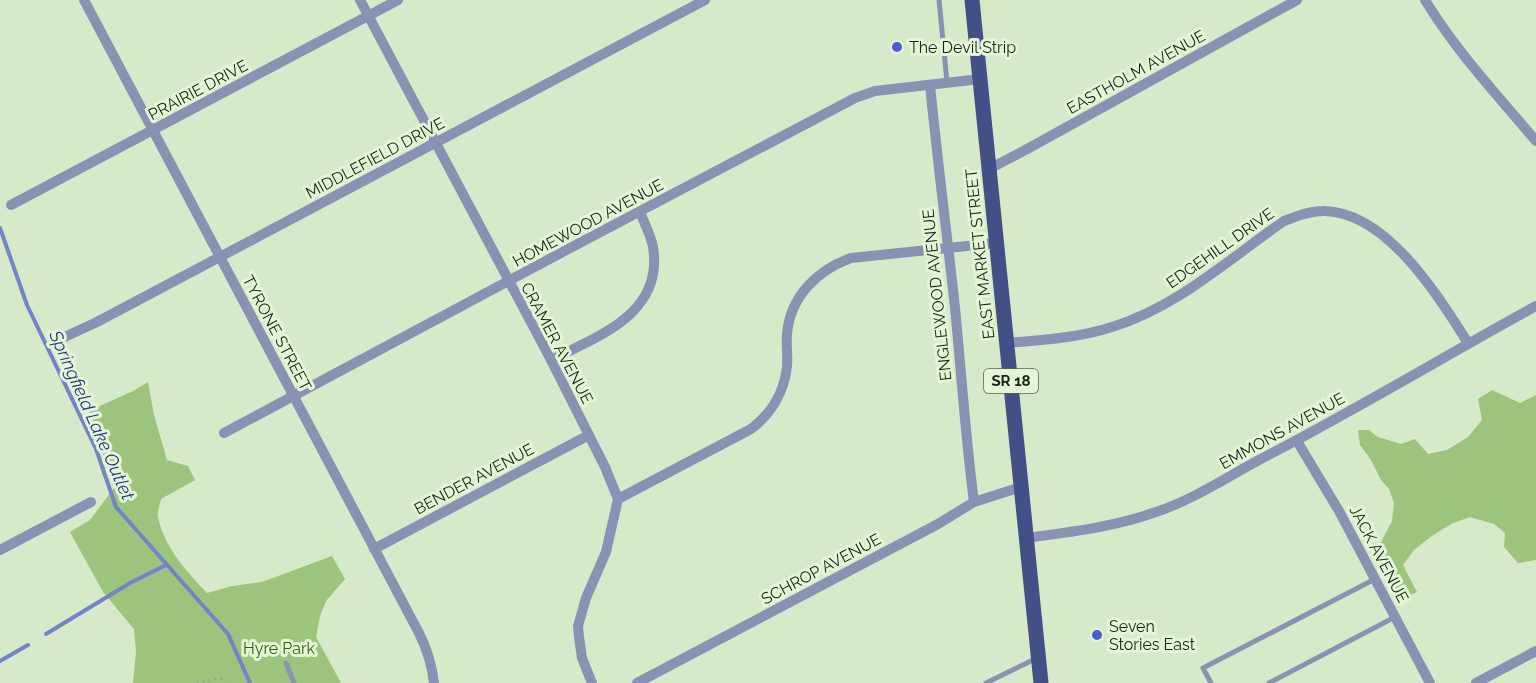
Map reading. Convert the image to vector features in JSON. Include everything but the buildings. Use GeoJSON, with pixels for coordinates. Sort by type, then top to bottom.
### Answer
{"type":"FeatureCollection","features":[{"type":"Feature","properties":{"kind":"main road","name":"EAST MARKET STREET"},"geometry":{"type":"LineString","coordinates":[[972,0],[1041,683]]}},
{"type":"Feature","properties":{"kind":"street","name":"TYRONE STREET"},"geometry":{"type":"LineString","coordinates":[[84,0],[427,651],[435,683]]}},
{"type":"Feature","properties":{"kind":"street","name":"CRAMER AVENUE"},"geometry":{"type":"LineString","coordinates":[[360,0],[551,360],[605,467],[618,499]]}},
{"type":"Feature","properties":{"kind":"street","name":"PRAIRIE DRIVE"},"geometry":{"type":"LineString","coordinates":[[11,205],[398,0]]}},
{"type":"Feature","properties":{"kind":"street","name":"MIDDLEFIELD DRIVE"},"geometry":{"type":"LineString","coordinates":[[58,339],[97,322],[705,0]]}},
{"type":"Feature","properties":{"kind":"street","name":"EASTHOLM AVENUE"},"geometry":{"type":"LineString","coordinates":[[988,168],[1040,142],[1297,0]]}},
{"type":"Feature","properties":{"kind":"street"},"geometry":{"type":"LineString","coordinates":[[1425,0],[1465,58],[1536,141]]}},
{"type":"Feature","properties":{"kind":"street","name":"HOMEWOOD AVENUE"},"geometry":{"type":"LineString","coordinates":[[224,433],[855,98],[875,91],[980,79]]}},
{"type":"Feature","properties":{"kind":"street","name":"ENGLEWOOD AVENUE"},"geometry":{"type":"LineString","coordinates":[[930,85],[974,502]]}},
{"type":"Feature","properties":{"kind":"street","name":"EDGEHILL DRIVE"},"geometry":{"type":"LineString","coordinates":[[1007,344],[1053,339],[1114,327],[1160,307],[1186,291],[1284,221],[1303,214],[1324,211],[1357,218],[1377,230],[1428,282],[1468,343]]}},
{"type":"Feature","properties":{"kind":"street"},"geometry":{"type":"LineString","coordinates":[[551,360],[624,320],[639,305],[645,295],[654,269],[654,257],[652,244],[639,212]]}},
{"type":"Feature","properties":{"kind":"street"},"geometry":{"type":"LineString","coordinates":[[592,683],[582,658],[578,626],[586,598],[606,552],[618,499],[751,429],[766,416],[778,396],[784,379],[787,366],[789,320],[802,292],[816,277],[851,258],[996,243]]}},
{"type":"Feature","properties":{"kind":"street","name":"EMMONS AVENUE"},"geometry":{"type":"LineString","coordinates":[[1026,538],[1108,525],[1158,512],[1194,496],[1297,441],[1536,306]]}},
{"type":"Feature","properties":{"kind":"street","name":"BENDER AVENUE"},"geometry":{"type":"LineString","coordinates":[[374,549],[589,435]]}},
{"type":"Feature","properties":{"kind":"street","name":"JACK AVENUE"},"geometry":{"type":"LineString","coordinates":[[1297,441],[1339,511],[1430,683]]}},
{"type":"Feature","properties":{"kind":"street","name":"SCHROP AVENUE"},"geometry":{"type":"LineString","coordinates":[[637,683],[938,524],[974,502],[1021,487]]}},
{"type":"Feature","properties":{"kind":"street"},"geometry":{"type":"LineString","coordinates":[[0,550],[91,502]]}},
{"type":"Feature","properties":{"kind":"street"},"geometry":{"type":"LineString","coordinates":[[1476,683],[1536,651]]}},
{"type":"Feature","properties":{"kind":"lane"},"geometry":{"type":"LineString","coordinates":[[939,0],[947,83]]}},
{"type":"Feature","properties":{"kind":"lane"},"geometry":{"type":"LineString","coordinates":[[1211,683],[1203,668],[1375,579]]}},
{"type":"Feature","properties":{"kind":"lane"},"geometry":{"type":"LineString","coordinates":[[1269,683],[1395,617]]}},
{"type":"Feature","properties":{"kind":"lane"},"geometry":{"type":"LineString","coordinates":[[986,683],[1039,657]]}},
{"type":"Feature","properties":{"kind":"lane"},"geometry":{"type":"LineString","coordinates":[[286,663],[294,683]]}},
{"type":"Feature","properties":{"kind":"path"},"geometry":{"type":"LineString","coordinates":[[197,683],[218,679],[229,683]]}},
{"type":"Feature","properties":{"kind":"green space","name":"Hyre Park"},"geometry":{"type":"Polygon","coordinates":[[[148,382],[154,415],[167,460],[188,466],[195,480],[161,499],[158,517],[171,549],[184,568],[207,593],[232,586],[262,582],[332,556],[345,579],[326,601],[316,637],[341,683],[133,683],[136,652],[134,629],[103,592],[70,532],[90,520],[114,488],[89,411],[148,382]]]}},
{"type":"Feature","properties":{"kind":"green space"},"geometry":{"type":"Polygon","coordinates":[[[1492,390],[1520,403],[1536,395],[1536,560],[1518,563],[1504,547],[1505,533],[1494,524],[1470,517],[1451,524],[1414,550],[1403,565],[1417,592],[1399,600],[1387,580],[1386,558],[1379,546],[1392,521],[1394,503],[1389,489],[1360,445],[1358,430],[1369,430],[1378,437],[1401,444],[1415,439],[1428,454],[1447,450],[1468,437],[1482,420],[1478,399],[1492,390]]]}},
{"type":"Feature","properties":{"kind":"waterway","name":"Springfield Lake Outlet"},"geometry":{"type":"LineString","coordinates":[[0,228],[27,305],[96,449],[116,507],[228,634],[250,683]]}},
{"type":"Feature","properties":{"kind":"waterway"},"geometry":{"type":"LineString","coordinates":[[46,634],[130,583],[166,565]]}},
{"type":"Feature","properties":{"kind":"waterway"},"geometry":{"type":"LineString","coordinates":[[0,661],[28,645]]}},
{"type":"Feature","properties":{"kind":"place","name":"The Devil Strip"},"geometry":{"type":"Point","coordinates":[897,47]}},
{"type":"Feature","properties":{"kind":"place","name":"Seven Stories East"},"geometry":{"type":"Point","coordinates":[1097,635]}}]}
